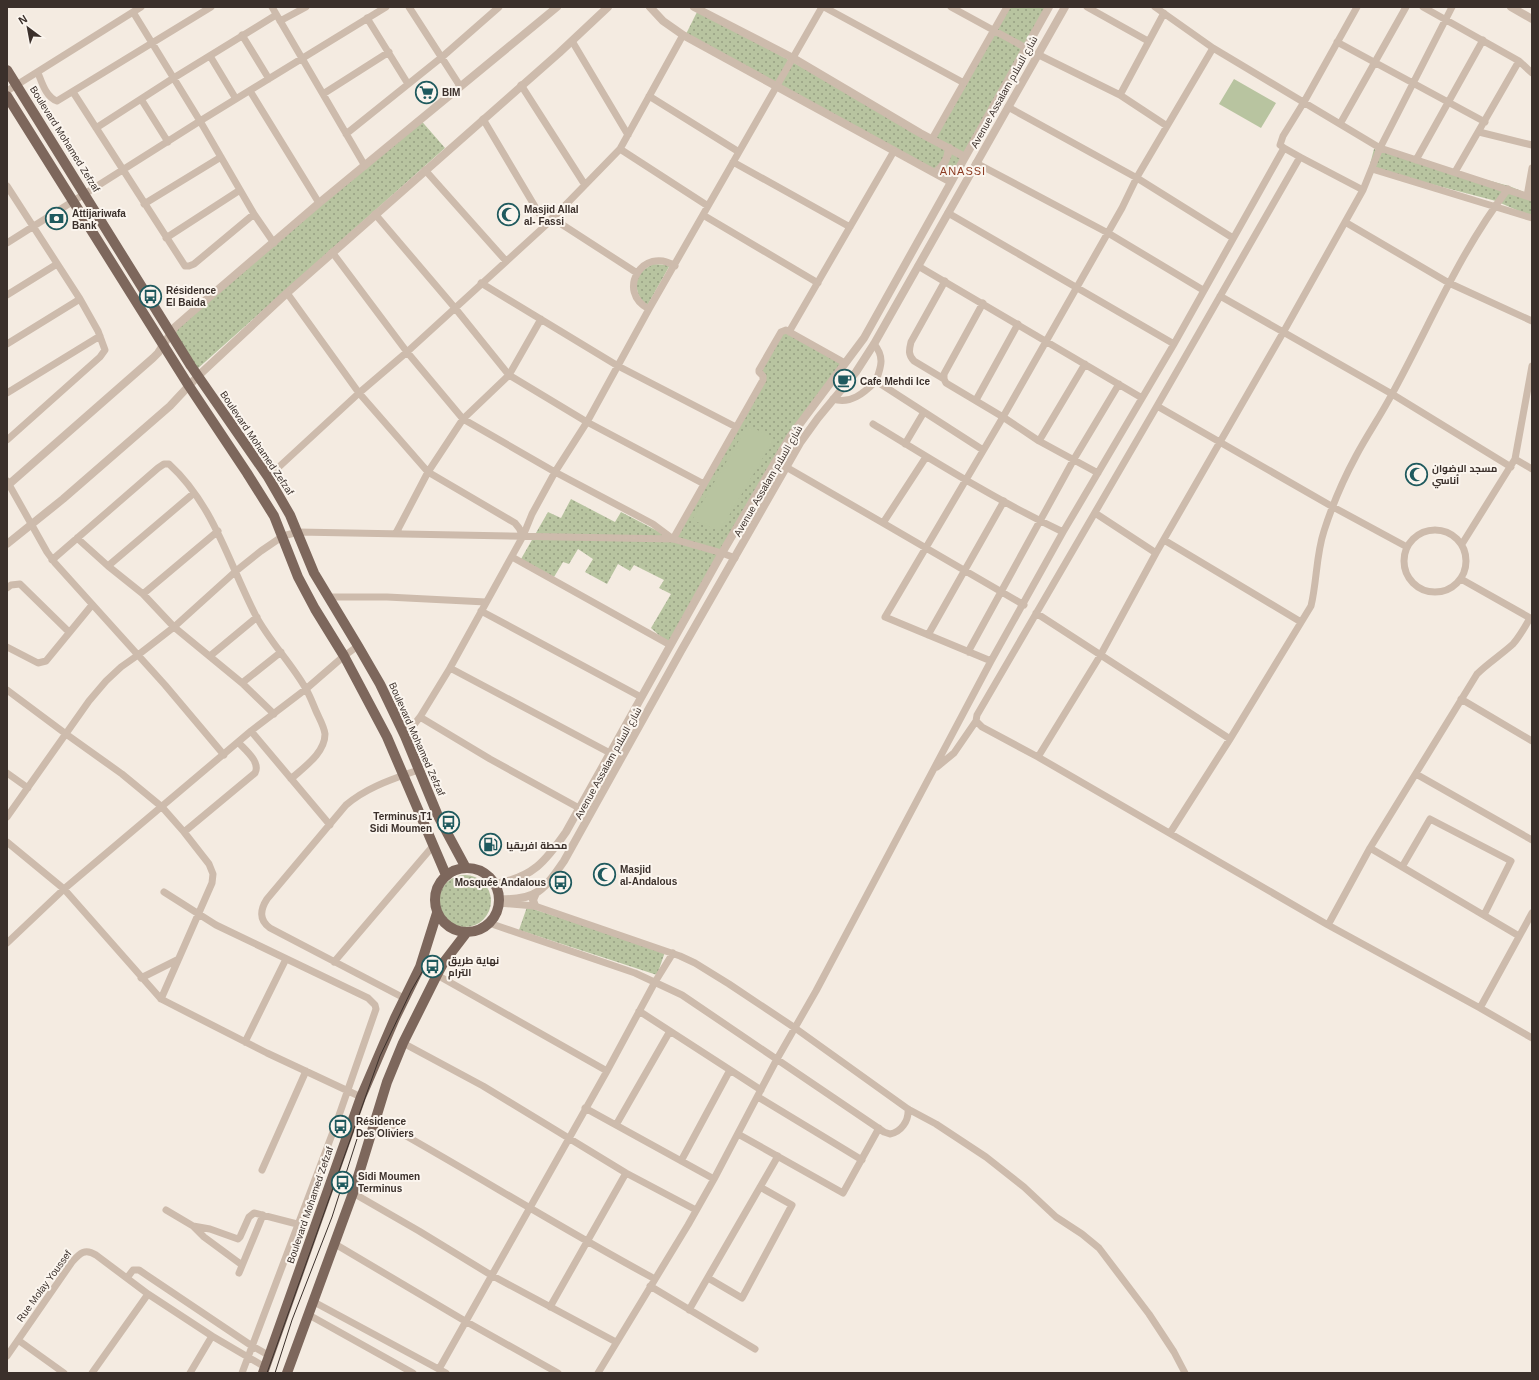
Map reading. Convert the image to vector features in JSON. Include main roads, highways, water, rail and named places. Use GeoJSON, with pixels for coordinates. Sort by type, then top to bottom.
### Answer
{"type":"FeatureCollection","features":[{"type":"Feature","properties":{"kind":"main road","name":"Boulevard Mohamed Zefzaf"},"geometry":{"type":"LineString","coordinates":[[7,70],[198,376],[268,477],[290,515],[298,532],[307,560],[380,684],[405,736],[438,816],[466,868]]}},
{"type":"Feature","properties":{"kind":"main road"},"geometry":{"type":"LineString","coordinates":[[7,96],[163,346],[251,478],[274,516],[298,577],[376,715],[404,776],[446,876]]}},
{"type":"Feature","properties":{"kind":"main road"},"geometry":{"type":"LineString","coordinates":[[466,868],[472,868],[483,872],[496,884],[499,901],[496,912],[489,923],[475,931],[467,932],[454,930],[444,923],[437,913],[434,903],[435,893],[439,883],[455,870],[466,868]]}},
{"type":"Feature","properties":{"kind":"main road","name":"Boulevard Mohamed Zefzaf"},"geometry":{"type":"LineString","coordinates":[[264,1370],[361,1097],[404,998],[420,967],[437,913]]}},
{"type":"Feature","properties":{"kind":"main road"},"geometry":{"type":"LineString","coordinates":[[287,1373],[353,1193],[387,1082],[403,1043],[437,975],[444,962],[467,932]]}},
{"type":"Feature","properties":{"kind":"tram line"},"geometry":{"type":"LineString","coordinates":[[267,1373],[380,1056],[411,991],[429,960]]}},
{"type":"Feature","properties":{"kind":"tram line"},"geometry":{"type":"LineString","coordinates":[[275,1373],[292,1320],[332,1217],[357,1139]]}},
{"type":"Feature","properties":{"kind":"place","name":"BIM"},"geometry":{"type":"Point","coordinates":[426,92]}},
{"type":"Feature","properties":{"kind":"place","name":"Masjid Allal al- Fassi"},"geometry":{"type":"Point","coordinates":[508,215]}},
{"type":"Feature","properties":{"kind":"place","name":"Attijariwafa Bank"},"geometry":{"type":"Point","coordinates":[56,219]}},
{"type":"Feature","properties":{"kind":"place","name":"Résidence El Baida"},"geometry":{"type":"Point","coordinates":[151,296]}},
{"type":"Feature","properties":{"kind":"place","name":"Cafe Mehdi Ice"},"geometry":{"type":"Point","coordinates":[845,381]}},
{"type":"Feature","properties":{"kind":"place","name":"مسجد الرضوان أناسي"},"geometry":{"type":"Point","coordinates":[1416,474]}},
{"type":"Feature","properties":{"kind":"place","name":"Terminus T1 Sidi Moumen"},"geometry":{"type":"Point","coordinates":[448,822]}},
{"type":"Feature","properties":{"kind":"place","name":"محطة افريقيا"},"geometry":{"type":"Point","coordinates":[491,845]}},
{"type":"Feature","properties":{"kind":"place","name":"Masjid al-Andalous"},"geometry":{"type":"Point","coordinates":[604,875]}},
{"type":"Feature","properties":{"kind":"place","name":"Mosquée Andalous"},"geometry":{"type":"Point","coordinates":[561,882]}},
{"type":"Feature","properties":{"kind":"place","name":"نهاية طريق الترام"},"geometry":{"type":"Point","coordinates":[432,966]}},
{"type":"Feature","properties":{"kind":"place","name":"Résidence Des Oliviers"},"geometry":{"type":"Point","coordinates":[341,1127]}},
{"type":"Feature","properties":{"kind":"place","name":"Sidi Moumen Terminus"},"geometry":{"type":"Point","coordinates":[343,1182]}},
{"type":"Feature","properties":{"kind":"district","name":"ANASSI"},"geometry":{"type":"Point","coordinates":[963,171]}}]}
